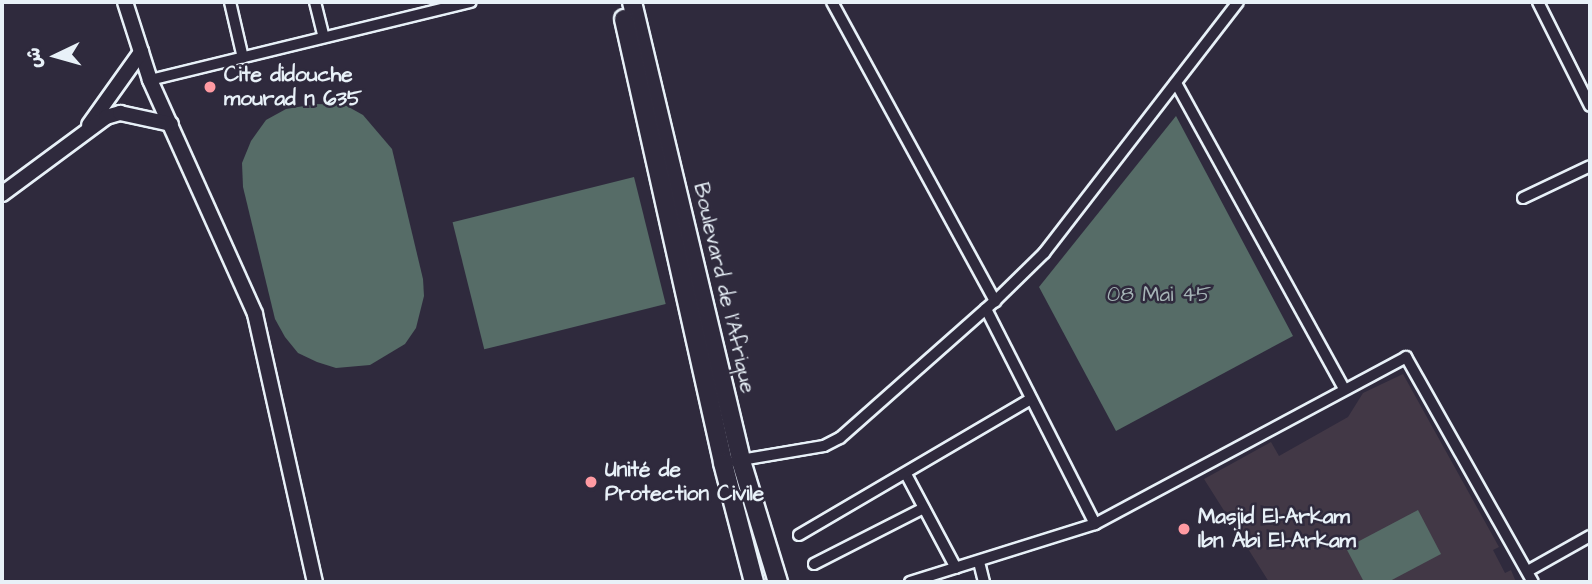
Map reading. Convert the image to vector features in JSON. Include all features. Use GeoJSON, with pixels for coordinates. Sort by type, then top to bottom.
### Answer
{"type":"FeatureCollection","features":[{"type":"Feature","properties":{"kind":"main road","name":"Boulevard de l'Afrique"},"geometry":{"type":"LineString","coordinates":[[620,2],[723,463],[754,582]]}},
{"type":"Feature","properties":{"kind":"main road","name":"Boulevard de l'Afrique"},"geometry":{"type":"LineString","coordinates":[[632,2],[741,461],[778,582]]}},
{"type":"Feature","properties":{"kind":"street"},"geometry":{"type":"LineString","coordinates":[[125,2],[150,80],[255,314],[315,582]]}},
{"type":"Feature","properties":{"kind":"street"},"geometry":{"type":"LineString","coordinates":[[230,2],[243,58]]}},
{"type":"Feature","properties":{"kind":"street"},"geometry":{"type":"LineString","coordinates":[[315,2],[324,37]]}},
{"type":"Feature","properties":{"kind":"street"},"geometry":{"type":"LineString","coordinates":[[150,80],[324,37],[420,7],[471,2]]}},
{"type":"Feature","properties":{"kind":"street"},"geometry":{"type":"LineString","coordinates":[[832,2],[990,305],[1031,399],[1095,524]]}},
{"type":"Feature","properties":{"kind":"street"},"geometry":{"type":"LineString","coordinates":[[723,463],[824,446],[840,439],[990,305],[1044,253],[1238,2]]}},
{"type":"Feature","properties":{"kind":"street"},"geometry":{"type":"LineString","coordinates":[[1538,2],[1590,106]]}},
{"type":"Feature","properties":{"kind":"street"},"geometry":{"type":"LineString","coordinates":[[2,194],[88,126],[141,52]]}},
{"type":"Feature","properties":{"kind":"street"},"geometry":{"type":"LineString","coordinates":[[1175,83],[1344,388]]}},
{"type":"Feature","properties":{"kind":"street"},"geometry":{"type":"LineString","coordinates":[[88,126],[121,113],[171,124]]}},
{"type":"Feature","properties":{"kind":"street"},"geometry":{"type":"LineString","coordinates":[[1523,198],[1590,166]]}},
{"type":"Feature","properties":{"kind":"street"},"geometry":{"type":"LineString","coordinates":[[910,582],[1095,524],[1406,357],[1533,582]]}},
{"type":"Feature","properties":{"kind":"street"},"geometry":{"type":"LineString","coordinates":[[799,535],[907,476],[1031,399]]}},
{"type":"Feature","properties":{"kind":"street"},"geometry":{"type":"LineString","coordinates":[[907,476],[956,569]]}},
{"type":"Feature","properties":{"kind":"street"},"geometry":{"type":"LineString","coordinates":[[814,564],[924,508]]}},
{"type":"Feature","properties":{"kind":"street"},"geometry":{"type":"LineString","coordinates":[[1528,571],[1590,536]]}},
{"type":"Feature","properties":{"kind":"street"},"geometry":{"type":"LineString","coordinates":[[979,562],[984,582]]}},
{"type":"Feature","properties":{"kind":"shaded area"},"geometry":{"type":"Polygon","coordinates":[[[1403,374],[1499,547],[1493,550],[1505,573],[1511,570],[1516,582],[1269,582],[1204,479],[1271,442],[1279,456],[1348,417],[1363,393],[1403,374]]]}},
{"type":"Feature","properties":{"kind":"green space"},"geometry":{"type":"Polygon","coordinates":[[[316,104],[345,105],[363,115],[392,149],[423,279],[424,296],[416,328],[405,344],[370,365],[336,368],[317,362],[298,353],[285,337],[275,319],[243,187],[242,163],[251,141],[266,120],[286,109],[316,104]]]}},
{"type":"Feature","properties":{"kind":"green space","name":"08 Mai 45"},"geometry":{"type":"Polygon","coordinates":[[[1176,116],[1293,336],[1116,431],[1039,287],[1176,116]]]}},
{"type":"Feature","properties":{"kind":"green space"},"geometry":{"type":"Polygon","coordinates":[[[634,177],[666,304],[484,349],[453,222],[634,177]]]}},
{"type":"Feature","properties":{"kind":"green space"},"geometry":{"type":"Polygon","coordinates":[[[1418,510],[1441,554],[1388,582],[1364,582],[1346,548],[1418,510]]]}},
{"type":"Feature","properties":{"kind":"place","name":"Cite didouche mourad n 635"},"geometry":{"type":"Point","coordinates":[210,87]}},
{"type":"Feature","properties":{"kind":"place","name":"Unité de Protection Civile"},"geometry":{"type":"Point","coordinates":[591,482]}},
{"type":"Feature","properties":{"kind":"place","name":"Masjid El-Arkam Ibn Abi El-Arkam"},"geometry":{"type":"Point","coordinates":[1184,529]}}]}
